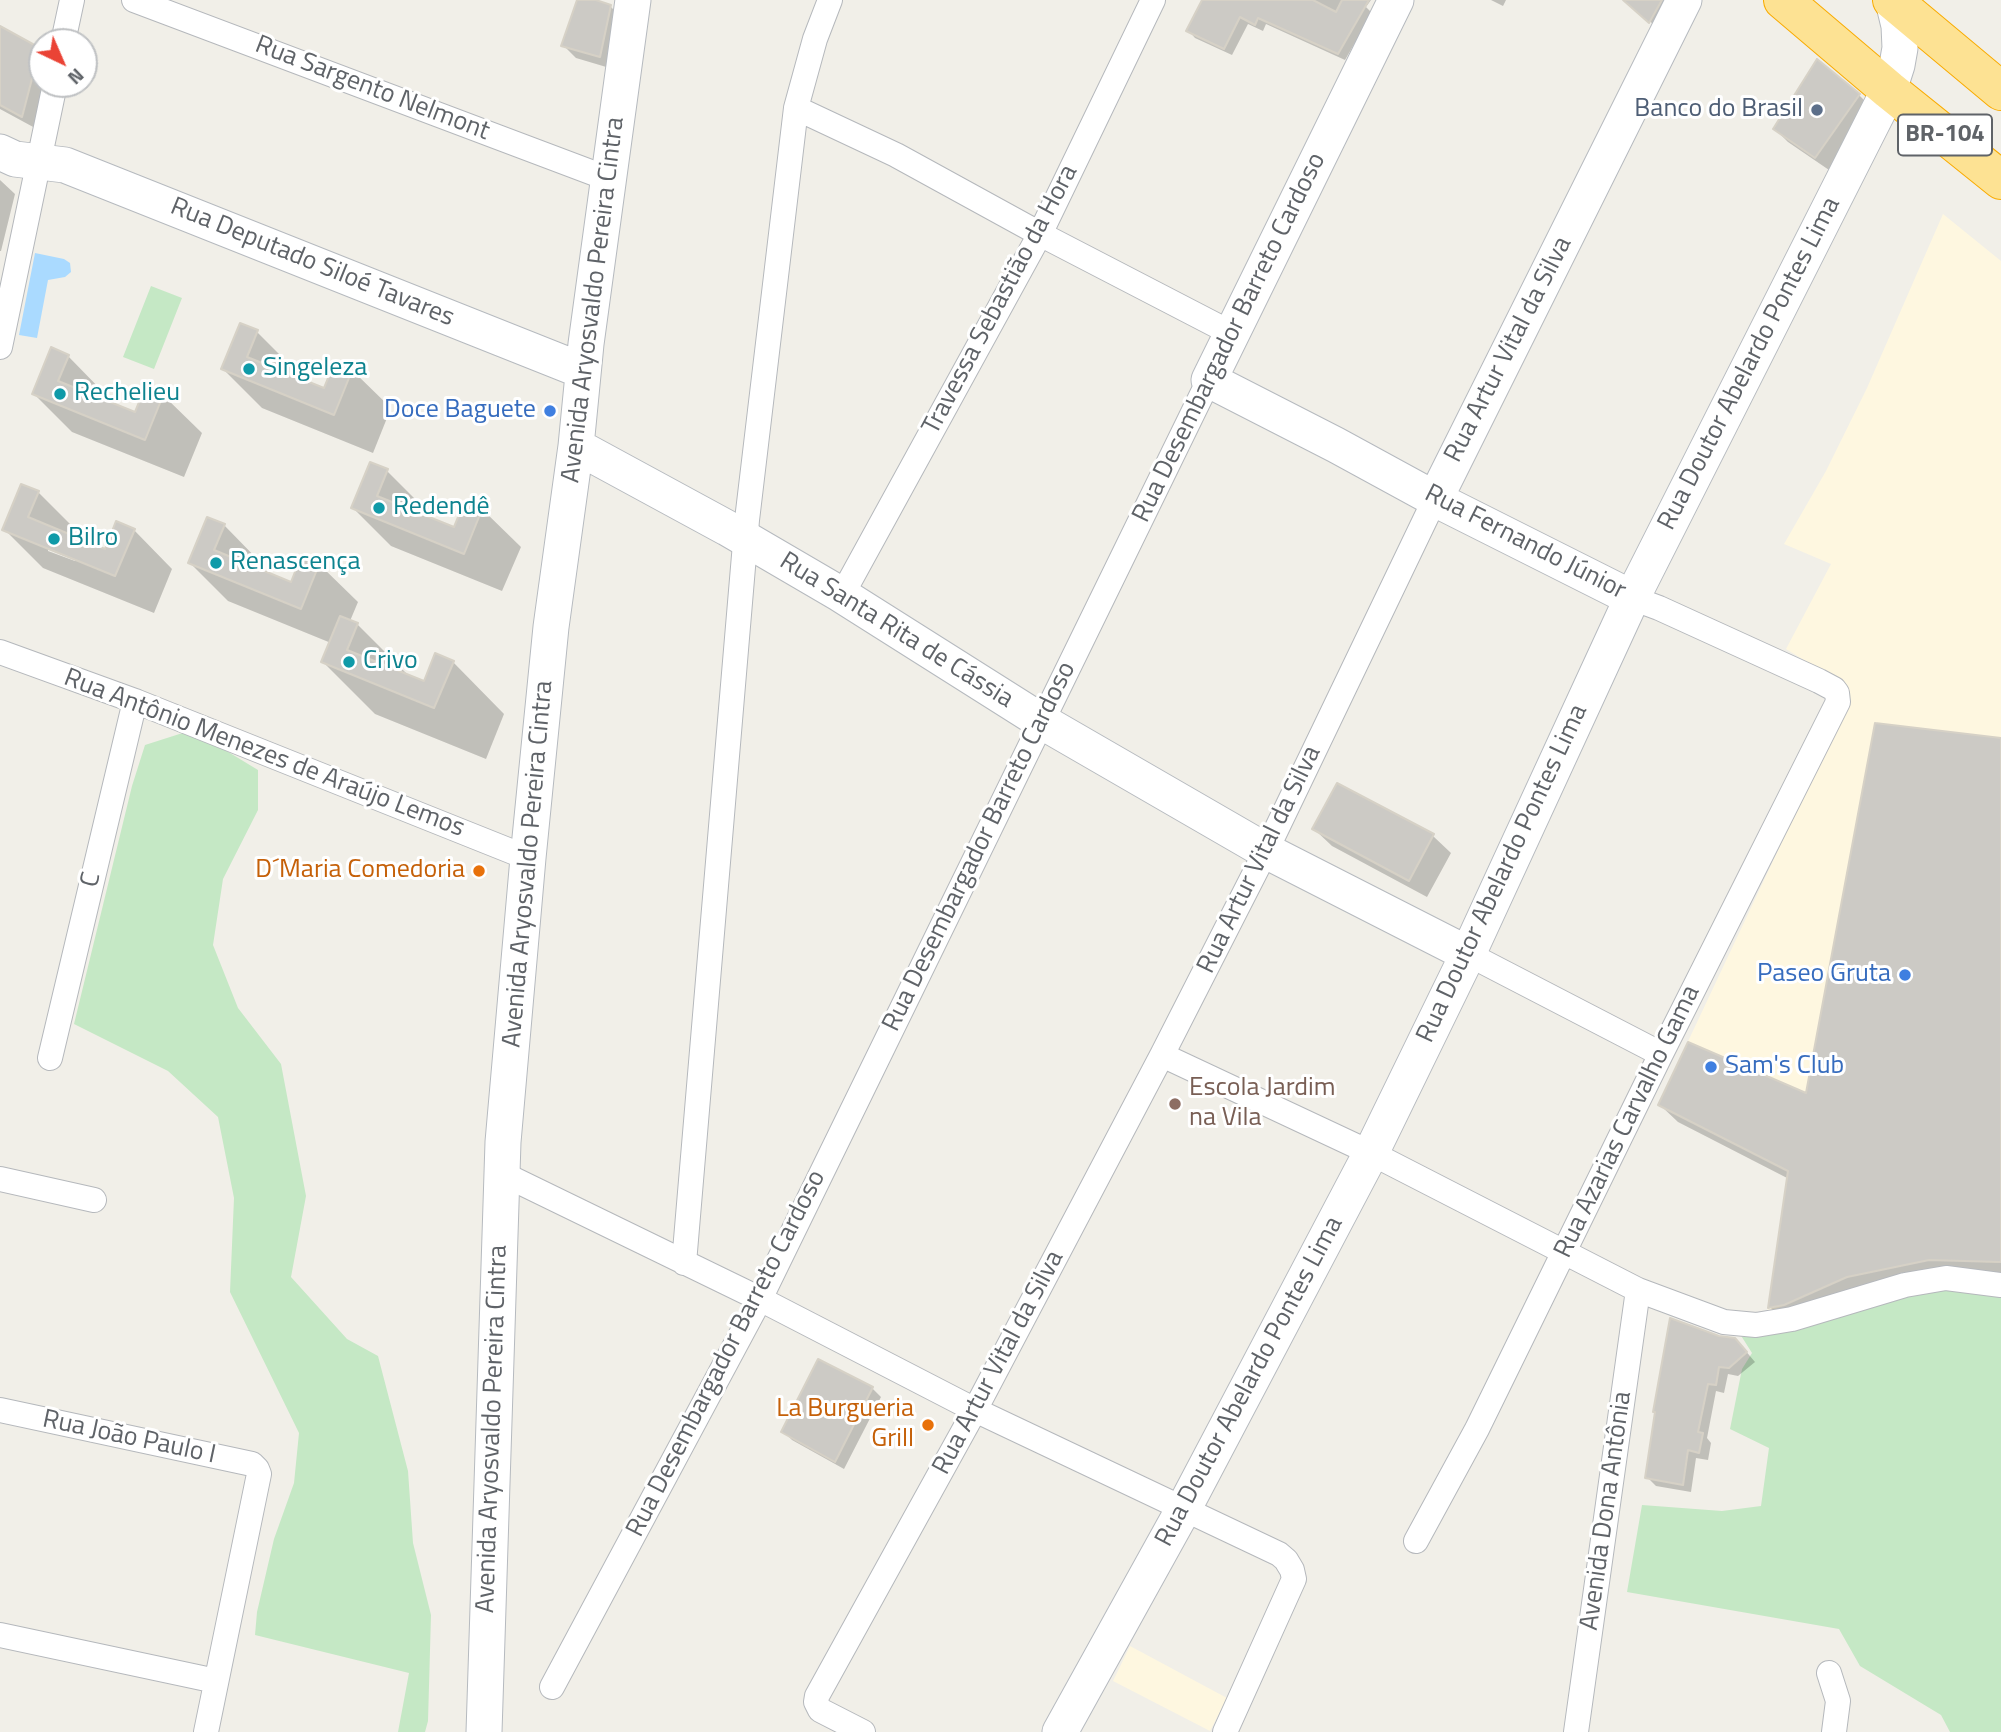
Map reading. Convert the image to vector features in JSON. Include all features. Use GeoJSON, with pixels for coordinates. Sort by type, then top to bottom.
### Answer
{"type":"FeatureCollection","features":[{"type":"Feature","properties":{"kind":"highway","name":"BR-104"},"geometry":{"type":"LineString","coordinates":[[1783,0],[2001,180]]}},
{"type":"Feature","properties":{"kind":"highway","name":"BR-104"},"geometry":{"type":"LineString","coordinates":[[1893,0],[2001,91]]}},
{"type":"Feature","properties":{"kind":"main road","name":"Avenida Aryosvaldo Pereira Cintra"},"geometry":{"type":"LineString","coordinates":[[484,1732],[501,1173],[528,858],[551,627],[633,0]]}},
{"type":"Feature","properties":{"kind":"main road","name":"Rua Desembargador Barreto Cardoso"},"geometry":{"type":"LineString","coordinates":[[1209,380],[1396,0]]}},
{"type":"Feature","properties":{"kind":"main road","name":"Rua Artur Vital da Silva"},"geometry":{"type":"LineString","coordinates":[[1435,499],[1684,0]]}},
{"type":"Feature","properties":{"kind":"main road","name":"Rua Doutor Abelardo Pontes Lima"},"geometry":{"type":"LineString","coordinates":[[1060,1732],[1183,1510],[1371,1153],[1468,954],[1632,598],[1889,90],[1900,48],[1899,26],[1893,0]]}},
{"type":"Feature","properties":{"kind":"main road","name":"Rua Deputado Siloé Tavares"},"geometry":{"type":"LineString","coordinates":[[0,152],[15,159],[65,165],[583,371]]}},
{"type":"Feature","properties":{"kind":"main road","name":"Rua Fernando Júnior"},"geometry":{"type":"LineString","coordinates":[[1209,380],[1435,499],[1632,598]]}},
{"type":"Feature","properties":{"kind":"main road","name":"Rua Santa Rita de Cássia"},"geometry":{"type":"LineString","coordinates":[[576,446],[842,595],[1041,721],[1266,850],[1468,954]]}},
{"type":"Feature","properties":{"kind":"street"},"geometry":{"type":"LineString","coordinates":[[66,28],[72,0]]}},
{"type":"Feature","properties":{"kind":"street","name":"Rua Sargento Nelmont"},"geometry":{"type":"LineString","coordinates":[[134,0],[609,179]]}},
{"type":"Feature","properties":{"kind":"street"},"geometry":{"type":"LineString","coordinates":[[684,1263],[745,539],[796,108],[815,39],[830,0]]}},
{"type":"Feature","properties":{"kind":"street","name":"Travessa Sebastião da Hora"},"geometry":{"type":"LineString","coordinates":[[842,595],[1040,234],[1153,0]]}},
{"type":"Feature","properties":{"kind":"street"},"geometry":{"type":"LineString","coordinates":[[0,347],[52,98]]}},
{"type":"Feature","properties":{"kind":"street"},"geometry":{"type":"LineString","coordinates":[[796,108],[896,155],[1040,234],[1231,333]]}},
{"type":"Feature","properties":{"kind":"street","name":"Rua Desembargador Barreto Cardoso"},"geometry":{"type":"LineString","coordinates":[[552,1688],[760,1299],[1209,380]]}},
{"type":"Feature","properties":{"kind":"street","name":"Rua Artur Vital da Silva"},"geometry":{"type":"LineString","coordinates":[[863,1732],[818,1708],[817,1696],[975,1410],[1162,1055],[1266,850],[1435,499]]}},
{"type":"Feature","properties":{"kind":"street","name":"Rua Fernando Júnior"},"geometry":{"type":"LineString","coordinates":[[1632,598],[1819,681],[1834,689],[1838,702]]}},
{"type":"Feature","properties":{"kind":"street","name":"Rua Antônio Menezes de Araújo Lemos"},"geometry":{"type":"LineString","coordinates":[[0,652],[135,701],[528,858]]}},
{"type":"Feature","properties":{"kind":"street","name":"C"},"geometry":{"type":"LineString","coordinates":[[50,1058],[135,701]]}},
{"type":"Feature","properties":{"kind":"street","name":"Rua Azarias Carvalho Gama"},"geometry":{"type":"LineString","coordinates":[[1416,1541],[1477,1429],[1838,702]]}},
{"type":"Feature","properties":{"kind":"street","name":"Rua Santa Rita de Cássia"},"geometry":{"type":"LineString","coordinates":[[1468,954],[1661,1054]]}},
{"type":"Feature","properties":{"kind":"street"},"geometry":{"type":"LineString","coordinates":[[1162,1055],[1371,1153],[1639,1290],[1724,1322],[1756,1325],[1838,1306],[1905,1285],[1946,1278],[2001,1285]]}},
{"type":"Feature","properties":{"kind":"street"},"geometry":{"type":"LineString","coordinates":[[501,1173],[760,1299],[975,1410],[1279,1554],[1292,1570],[1294,1580],[1225,1732]]}},
{"type":"Feature","properties":{"kind":"street"},"geometry":{"type":"LineString","coordinates":[[0,1180],[94,1200]]}},
{"type":"Feature","properties":{"kind":"street","name":"Avenida Dona Antônia"},"geometry":{"type":"LineString","coordinates":[[1576,1732],[1639,1290]]}},
{"type":"Feature","properties":{"kind":"street","name":"Rua João Paulo I"},"geometry":{"type":"LineString","coordinates":[[0,1410],[252,1464],[257,1469],[259,1474],[216,1681]]}},
{"type":"Feature","properties":{"kind":"street"},"geometry":{"type":"LineString","coordinates":[[0,1635],[216,1681],[206,1732]]}},
{"type":"Feature","properties":{"kind":"street"},"geometry":{"type":"LineString","coordinates":[[1829,1673],[1838,1702],[1834,1732]]}},
{"type":"Feature","properties":{"kind":"shaded area"},"geometry":{"type":"Polygon","coordinates":[[[1943,214],[2001,261],[2001,1263],[1929,1260],[1847,1277],[1767,1313],[1788,1171],[1658,1105],[1839,721],[1817,668],[1786,649],[1831,564],[1784,544],[1826,471],[1867,388],[1943,214]]]}},
{"type":"Feature","properties":{"kind":"shaded area"},"geometry":{"type":"Polygon","coordinates":[[[1130,1646],[1227,1698],[1210,1731],[1113,1681],[1130,1646]]]}},
{"type":"Feature","properties":{"kind":"green space"},"geometry":{"type":"Polygon","coordinates":[[[151,286],[182,298],[154,369],[123,357],[151,286]]]}},
{"type":"Feature","properties":{"kind":"green space"},"geometry":{"type":"Polygon","coordinates":[[[192,730],[258,770],[258,810],[223,879],[213,945],[238,1008],[281,1064],[306,1196],[291,1277],[347,1339],[378,1356],[408,1471],[413,1543],[431,1615],[428,1721],[425,1732],[398,1732],[409,1673],[255,1635],[257,1612],[274,1539],[294,1483],[299,1433],[230,1292],[234,1198],[218,1117],[168,1071],[74,1024],[132,786],[145,745],[192,730]]]}},
{"type":"Feature","properties":{"kind":"green space"},"geometry":{"type":"Polygon","coordinates":[[[1952,1283],[2001,1293],[2001,1732],[1950,1732],[1941,1715],[1860,1666],[1839,1629],[1627,1592],[1642,1505],[1722,1511],[1761,1506],[1769,1448],[1730,1429],[1742,1369],[1752,1353],[1740,1334],[1952,1283]]]}},
{"type":"Feature","properties":{"kind":"water"},"geometry":{"type":"Polygon","coordinates":[[[35,253],[64,259],[70,263],[71,272],[65,277],[48,280],[37,338],[19,335],[35,253]]]}},
{"type":"Feature","properties":{"kind":"building"},"geometry":{"type":"Polygon","coordinates":[[[577,0],[596,0],[611,5],[600,57],[561,46],[577,0]]]}},
{"type":"Feature","properties":{"kind":"building"},"geometry":{"type":"Polygon","coordinates":[[[1202,0],[1313,0],[1336,12],[1342,0],[1369,0],[1338,54],[1258,18],[1255,25],[1240,17],[1224,49],[1186,31],[1202,0]]]}},
{"type":"Feature","properties":{"kind":"building"},"geometry":{"type":"Polygon","coordinates":[[[1623,0],[1662,0],[1649,23],[1623,0]]]}},
{"type":"Feature","properties":{"kind":"building"},"geometry":{"type":"Polygon","coordinates":[[[0,26],[28,41],[28,94],[22,117],[0,105],[0,26]]]}},
{"type":"Feature","properties":{"kind":"building","name":"Banco do Brasil"},"geometry":{"type":"Polygon","coordinates":[[[1817,59],[1860,94],[1815,158],[1773,129],[1817,59]]]}},
{"type":"Feature","properties":{"kind":"building","name":"Singeleza"},"geometry":{"type":"Polygon","coordinates":[[[240,323],[258,330],[247,357],[324,388],[335,361],[353,368],[334,415],[221,369],[240,323]]]}},
{"type":"Feature","properties":{"kind":"building","name":"Rechelieu"},"geometry":{"type":"Polygon","coordinates":[[[51,347],[69,355],[58,381],[135,412],[146,385],[164,393],[145,440],[32,394],[51,347]]]}},
{"type":"Feature","properties":{"kind":"building","name":"Redendê"},"geometry":{"type":"Polygon","coordinates":[[[370,462],[388,469],[377,496],[454,527],[465,500],[483,507],[464,554],[351,508],[370,462]]]}},
{"type":"Feature","properties":{"kind":"building","name":"Bilro"},"geometry":{"type":"Polygon","coordinates":[[[21,484],[39,491],[28,517],[105,549],[116,521],[135,529],[115,576],[2,530],[21,484]]]}},
{"type":"Feature","properties":{"kind":"building","name":"Renascença"},"geometry":{"type":"Polygon","coordinates":[[[207,517],[225,524],[214,550],[291,582],[302,554],[320,562],[301,609],[188,563],[207,517]]]}},
{"type":"Feature","properties":{"kind":"building","name":"Crivo"},"geometry":{"type":"Polygon","coordinates":[[[340,616],[358,623],[347,650],[424,681],[435,653],[454,661],[434,708],[321,662],[340,616]]]}},
{"type":"Feature","properties":{"kind":"building"},"geometry":{"type":"Polygon","coordinates":[[[1875,723],[2001,738],[2001,1262],[1929,1260],[1847,1277],[1784,1305],[1768,1308],[1788,1171],[1658,1105],[1688,1042],[1806,1093],[1875,723]]]}},
{"type":"Feature","properties":{"kind":"building"},"geometry":{"type":"Polygon","coordinates":[[[1337,783],[1434,834],[1409,881],[1312,829],[1337,783]]]}},
{"type":"Feature","properties":{"kind":"building"},"geometry":{"type":"Polygon","coordinates":[[[1670,1318],[1719,1336],[1735,1338],[1747,1352],[1729,1368],[1719,1367],[1716,1385],[1708,1384],[1698,1432],[1703,1433],[1699,1453],[1688,1450],[1683,1485],[1645,1478],[1653,1412],[1670,1318]]]}},
{"type":"Feature","properties":{"kind":"building"},"geometry":{"type":"Polygon","coordinates":[[[818,1359],[873,1387],[835,1462],[781,1432],[818,1359]]]}},
{"type":"Feature","properties":{"kind":"place","name":"Banco do Brasil"},"geometry":{"type":"Point","coordinates":[1817,110]}},
{"type":"Feature","properties":{"kind":"place","name":"Singeleza"},"geometry":{"type":"Point","coordinates":[249,369]}},
{"type":"Feature","properties":{"kind":"place","name":"Rechelieu"},"geometry":{"type":"Point","coordinates":[60,394]}},
{"type":"Feature","properties":{"kind":"place","name":"Doce Baguete"},"geometry":{"type":"Point","coordinates":[550,411]}},
{"type":"Feature","properties":{"kind":"place","name":"Redendê"},"geometry":{"type":"Point","coordinates":[379,508]}},
{"type":"Feature","properties":{"kind":"place","name":"Bilro"},"geometry":{"type":"Point","coordinates":[54,539]}},
{"type":"Feature","properties":{"kind":"place","name":"Renascença"},"geometry":{"type":"Point","coordinates":[216,563]}},
{"type":"Feature","properties":{"kind":"place","name":"Crivo"},"geometry":{"type":"Point","coordinates":[349,662]}},
{"type":"Feature","properties":{"kind":"place","name":"D´Maria Comedoria"},"geometry":{"type":"Point","coordinates":[479,871]}},
{"type":"Feature","properties":{"kind":"place","name":"Paseo Gruta"},"geometry":{"type":"Point","coordinates":[1905,975]}},
{"type":"Feature","properties":{"kind":"place","name":"Sam's Club"},"geometry":{"type":"Point","coordinates":[1711,1067]}},
{"type":"Feature","properties":{"kind":"place","name":"Escola Jardim na Vila"},"geometry":{"type":"Point","coordinates":[1175,1104]}},
{"type":"Feature","properties":{"kind":"place","name":"La Burgueria Grill"},"geometry":{"type":"Point","coordinates":[928,1425]}}]}
